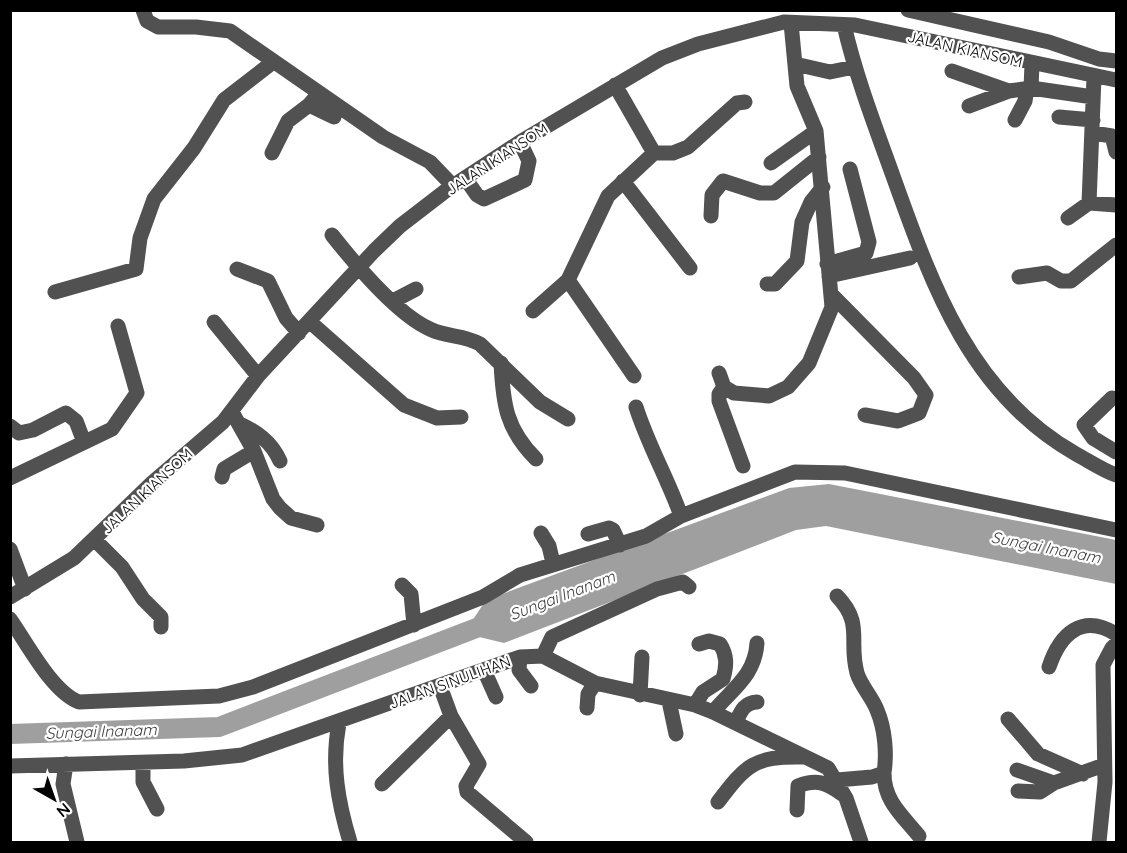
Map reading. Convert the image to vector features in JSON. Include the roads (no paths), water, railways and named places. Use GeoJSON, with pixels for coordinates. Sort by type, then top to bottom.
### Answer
{"type":"FeatureCollection","features":[{"type":"Feature","properties":{"kind":"street"},"geometry":{"type":"LineString","coordinates":[[143,10],[147,21],[158,27],[196,27],[230,31],[384,137],[430,162],[484,199],[525,180],[529,161],[520,142]]}},
{"type":"Feature","properties":{"kind":"street"},"geometry":{"type":"LineString","coordinates":[[908,10],[970,17],[1099,59],[1116,61]]}},
{"type":"Feature","properties":{"kind":"street"},"geometry":{"type":"LineString","coordinates":[[848,20],[854,67],[933,282],[951,319],[980,367],[1007,401],[1047,437],[1116,475]]}},
{"type":"Feature","properties":{"kind":"street","name":"JALAN KIANSOM"},"geometry":{"type":"LineString","coordinates":[[10,597],[26,590],[74,558],[152,483],[235,418],[258,376],[400,226],[459,182],[520,142],[600,97],[662,58],[698,44],[791,22],[848,20],[1032,64],[1116,81]]}},
{"type":"Feature","properties":{"kind":"street"},"geometry":{"type":"LineString","coordinates":[[743,466],[719,401],[721,380],[734,393],[768,396],[795,381],[810,363],[832,307],[823,187],[816,131],[797,86],[791,22]]}},
{"type":"Feature","properties":{"kind":"street"},"geometry":{"type":"LineString","coordinates":[[55,292],[136,268],[140,238],[154,198],[194,148],[224,100],[273,62]]}},
{"type":"Feature","properties":{"kind":"street"},"geometry":{"type":"LineString","coordinates":[[795,64],[830,72],[854,67]]}},
{"type":"Feature","properties":{"kind":"street"},"geometry":{"type":"LineString","coordinates":[[1015,120],[1029,88],[1032,64]]}},
{"type":"Feature","properties":{"kind":"street"},"geometry":{"type":"LineString","coordinates":[[952,71],[1009,91]]}},
{"type":"Feature","properties":{"kind":"street"},"geometry":{"type":"LineString","coordinates":[[1089,203],[1094,77]]}},
{"type":"Feature","properties":{"kind":"street"},"geometry":{"type":"LineString","coordinates":[[615,86],[633,121],[654,153]]}},
{"type":"Feature","properties":{"kind":"street"},"geometry":{"type":"LineString","coordinates":[[969,106],[1009,91],[1029,88],[1094,97]]}},
{"type":"Feature","properties":{"kind":"street"},"geometry":{"type":"LineString","coordinates":[[272,153],[288,121],[320,93]]}},
{"type":"Feature","properties":{"kind":"street"},"geometry":{"type":"LineString","coordinates":[[600,97],[619,108],[633,121]]}},
{"type":"Feature","properties":{"kind":"street"},"geometry":{"type":"LineString","coordinates":[[533,311],[568,280],[608,196],[623,181],[654,153],[674,153],[688,147],[737,103],[745,102]]}},
{"type":"Feature","properties":{"kind":"street"},"geometry":{"type":"LineString","coordinates":[[309,105],[334,117]]}},
{"type":"Feature","properties":{"kind":"street"},"geometry":{"type":"LineString","coordinates":[[1059,117],[1093,127],[1112,136],[1116,152]]}},
{"type":"Feature","properties":{"kind":"street"},"geometry":{"type":"LineString","coordinates":[[771,163],[816,131]]}},
{"type":"Feature","properties":{"kind":"street"},"geometry":{"type":"LineString","coordinates":[[711,216],[712,195],[718,184],[723,181],[759,193],[774,193],[819,157]]}},
{"type":"Feature","properties":{"kind":"street"},"geometry":{"type":"LineString","coordinates":[[828,270],[866,253],[869,243],[850,169]]}},
{"type":"Feature","properties":{"kind":"street"},"geometry":{"type":"LineString","coordinates":[[623,181],[690,268]]}},
{"type":"Feature","properties":{"kind":"street"},"geometry":{"type":"LineString","coordinates":[[767,284],[775,284],[797,261],[801,222],[811,202],[823,187]]}},
{"type":"Feature","properties":{"kind":"street"},"geometry":{"type":"LineString","coordinates":[[1068,218],[1089,203],[1116,205]]}},
{"type":"Feature","properties":{"kind":"street"},"geometry":{"type":"LineString","coordinates":[[332,235],[358,268],[393,301],[432,330],[468,337],[501,363],[540,402],[568,419]]}},
{"type":"Feature","properties":{"kind":"street"},"geometry":{"type":"LineString","coordinates":[[1019,277],[1047,273],[1061,281],[1071,281],[1116,245]]}},
{"type":"Feature","properties":{"kind":"street"},"geometry":{"type":"LineString","coordinates":[[828,270],[910,258]]}},
{"type":"Feature","properties":{"kind":"street"},"geometry":{"type":"LineString","coordinates":[[237,269],[268,281],[286,318],[304,327],[404,405],[437,418],[461,417]]}},
{"type":"Feature","properties":{"kind":"street"},"geometry":{"type":"LineString","coordinates":[[568,280],[634,376]]}},
{"type":"Feature","properties":{"kind":"street"},"geometry":{"type":"LineString","coordinates":[[393,301],[416,289]]}},
{"type":"Feature","properties":{"kind":"street"},"geometry":{"type":"LineString","coordinates":[[833,297],[914,378],[926,395],[919,413],[898,421],[865,415]]}},
{"type":"Feature","properties":{"kind":"street"},"geometry":{"type":"LineString","coordinates":[[214,322],[258,376]]}},
{"type":"Feature","properties":{"kind":"street"},"geometry":{"type":"LineString","coordinates":[[10,478],[112,429],[137,393],[118,326]]}},
{"type":"Feature","properties":{"kind":"street"},"geometry":{"type":"LineString","coordinates":[[501,363],[503,397],[509,422],[516,437],[536,459]]}},
{"type":"Feature","properties":{"kind":"street"},"geometry":{"type":"LineString","coordinates":[[1112,398],[1084,425],[1093,438],[1116,452]]}},
{"type":"Feature","properties":{"kind":"street"},"geometry":{"type":"LineString","coordinates":[[636,407],[647,443],[670,488],[681,516]]}},
{"type":"Feature","properties":{"kind":"street"},"geometry":{"type":"LineString","coordinates":[[10,426],[19,433],[33,430],[66,413],[76,421],[84,442]]}},
{"type":"Feature","properties":{"kind":"street"},"geometry":{"type":"LineString","coordinates":[[235,418],[255,451],[273,499],[291,518],[317,525]]}},
{"type":"Feature","properties":{"kind":"street"},"geometry":{"type":"LineString","coordinates":[[235,418],[258,432],[275,450],[280,461]]}},
{"type":"Feature","properties":{"kind":"street"},"geometry":{"type":"LineString","coordinates":[[222,477],[224,469],[255,451]]}},
{"type":"Feature","properties":{"kind":"street"},"geometry":{"type":"LineString","coordinates":[[10,620],[58,688],[68,698],[79,702],[219,696],[253,687],[414,625],[483,597],[520,575],[646,536],[681,516],[773,479],[814,471],[845,473],[1116,530]]}},
{"type":"Feature","properties":{"kind":"street"},"geometry":{"type":"LineString","coordinates":[[588,534],[609,528],[613,530],[620,545]]}},
{"type":"Feature","properties":{"kind":"street"},"geometry":{"type":"LineString","coordinates":[[541,533],[549,546],[553,563]]}},
{"type":"Feature","properties":{"kind":"street"},"geometry":{"type":"LineString","coordinates":[[95,540],[122,567],[135,589],[161,616],[161,627]]}},
{"type":"Feature","properties":{"kind":"street"},"geometry":{"type":"LineString","coordinates":[[10,549],[26,590]]}},
{"type":"Feature","properties":{"kind":"street"},"geometry":{"type":"LineString","coordinates":[[543,656],[552,637],[657,589],[683,582],[689,587]]}},
{"type":"Feature","properties":{"kind":"street"},"geometry":{"type":"LineString","coordinates":[[402,585],[411,594],[414,625]]}},
{"type":"Feature","properties":{"kind":"street"},"geometry":{"type":"LineString","coordinates":[[837,596],[854,619],[854,654],[858,675],[876,708],[881,723],[887,755],[884,786],[890,803],[919,836]]}},
{"type":"Feature","properties":{"kind":"street"},"geometry":{"type":"LineString","coordinates":[[1049,667],[1052,657],[1071,631],[1086,625],[1101,627],[1116,634]]}},
{"type":"Feature","properties":{"kind":"street"},"geometry":{"type":"LineString","coordinates":[[695,705],[703,693],[723,679],[725,672],[726,654],[720,644],[709,642],[699,644]]}},
{"type":"Feature","properties":{"kind":"street"},"geometry":{"type":"LineString","coordinates":[[712,712],[746,679],[752,668],[757,643]]}},
{"type":"Feature","properties":{"kind":"street"},"geometry":{"type":"LineString","coordinates":[[1099,843],[1104,765],[1103,665],[1116,644]]}},
{"type":"Feature","properties":{"kind":"street","name":"JALAN SINULIHAN"},"geometry":{"type":"LineString","coordinates":[[10,766],[143,763],[242,755],[339,723],[520,657],[543,656],[596,683],[640,695],[695,705],[736,722],[828,768],[846,798],[861,843]]}},
{"type":"Feature","properties":{"kind":"street"},"geometry":{"type":"LineString","coordinates":[[520,657],[519,670],[531,686]]}},
{"type":"Feature","properties":{"kind":"street"},"geometry":{"type":"LineString","coordinates":[[640,695],[642,657]]}},
{"type":"Feature","properties":{"kind":"street"},"geometry":{"type":"LineString","coordinates":[[484,670],[496,698]]}},
{"type":"Feature","properties":{"kind":"street"},"geometry":{"type":"LineString","coordinates":[[587,708],[588,693],[596,683]]}},
{"type":"Feature","properties":{"kind":"street"},"geometry":{"type":"LineString","coordinates":[[440,686],[451,716],[479,764],[466,786],[467,792],[526,843]]}},
{"type":"Feature","properties":{"kind":"street"},"geometry":{"type":"LineString","coordinates":[[669,701],[676,734]]}},
{"type":"Feature","properties":{"kind":"street"},"geometry":{"type":"LineString","coordinates":[[736,722],[742,709],[750,703],[757,702]]}},
{"type":"Feature","properties":{"kind":"street"},"geometry":{"type":"LineString","coordinates":[[382,784],[451,716]]}},
{"type":"Feature","properties":{"kind":"street"},"geometry":{"type":"LineString","coordinates":[[1008,719],[1038,754],[1083,774]]}},
{"type":"Feature","properties":{"kind":"street"},"geometry":{"type":"LineString","coordinates":[[339,723],[334,757],[339,806],[350,843]]}},
{"type":"Feature","properties":{"kind":"street"},"geometry":{"type":"LineString","coordinates":[[718,802],[747,766],[779,756],[809,757]]}},
{"type":"Feature","properties":{"kind":"street"},"geometry":{"type":"LineString","coordinates":[[143,763],[143,782],[157,809]]}},
{"type":"Feature","properties":{"kind":"street"},"geometry":{"type":"LineString","coordinates":[[66,764],[63,784],[77,843]]}},
{"type":"Feature","properties":{"kind":"street"},"geometry":{"type":"LineString","coordinates":[[1018,791],[1040,792],[1054,783],[1104,765]]}},
{"type":"Feature","properties":{"kind":"street"},"geometry":{"type":"LineString","coordinates":[[1017,770],[1054,783]]}},
{"type":"Feature","properties":{"kind":"street"},"geometry":{"type":"LineString","coordinates":[[837,780],[872,777],[884,773]]}},
{"type":"Feature","properties":{"kind":"street"},"geometry":{"type":"LineString","coordinates":[[797,810],[798,786],[812,781],[829,784],[846,798]]}},
{"type":"Feature","properties":{"kind":"water"},"geometry":{"type":"Polygon","coordinates":[[[829,484],[1116,540],[1116,584],[826,526],[796,530],[504,643],[471,635],[468,627],[486,600],[789,488],[829,484]]]}},
{"type":"Feature","properties":{"kind":"waterway","name":"Sungai Inanam"},"geometry":{"type":"LineString","coordinates":[[10,734],[219,727],[492,622]]}}]}
